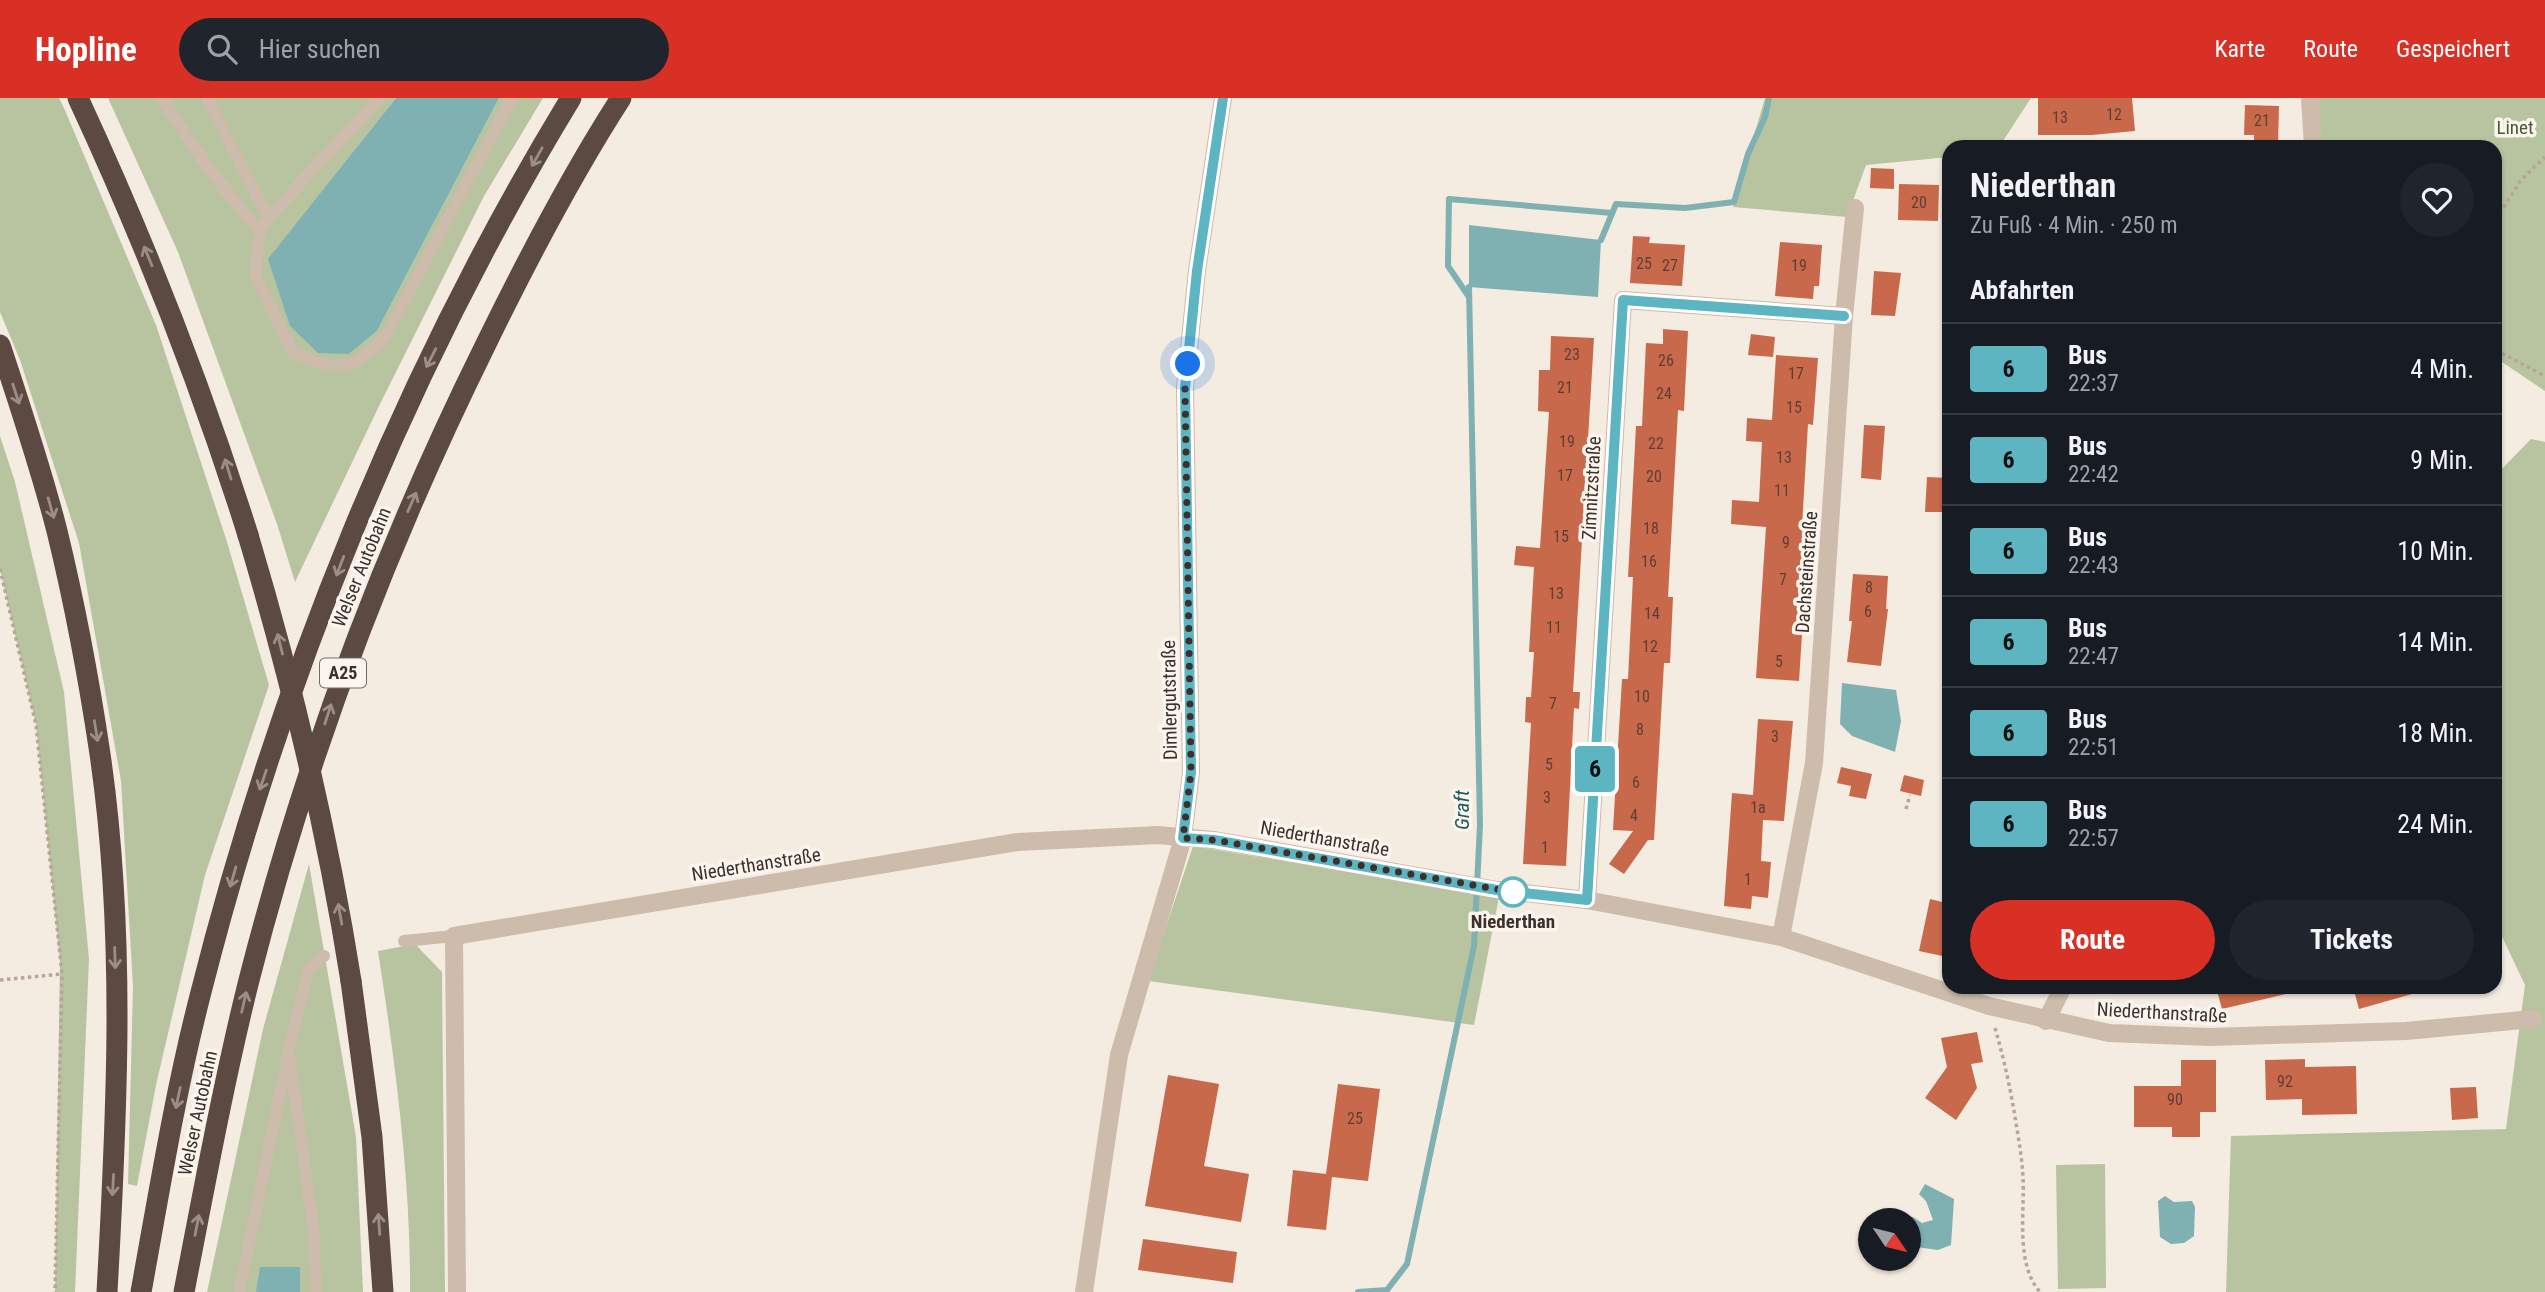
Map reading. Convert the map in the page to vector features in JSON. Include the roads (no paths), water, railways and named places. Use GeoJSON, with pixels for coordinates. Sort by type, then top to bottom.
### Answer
{"type":"FeatureCollection","features":[{"type":"Feature","properties":{"kind":"highway"},"geometry":{"type":"LineString","coordinates":[[79,98],[115,177],[213,423],[277,629],[304,735],[325,833],[351,981],[372,1137],[383,1292]]}},
{"type":"Feature","properties":{"kind":"highway","name":"Welser Autobahn"},"geometry":{"type":"LineString","coordinates":[[141,1292],[199,997],[252,811],[310,641],[352,534],[421,377],[482,256],[571,98]]}},
{"type":"Feature","properties":{"kind":"highway","name":"Welser Autobahn"},"geometry":{"type":"LineString","coordinates":[[184,1292],[218,1117],[248,984],[286,847],[334,694],[393,545],[447,423],[527,261],[621,98]]}},
{"type":"Feature","properties":{"kind":"highway"},"geometry":{"type":"LineString","coordinates":[[0,345],[57,530],[79,631],[100,757],[112,882],[117,1005],[114,1158],[107,1292]]}},
{"type":"Feature","properties":{"kind":"street","name":"Dimlergutstraße"},"geometry":{"type":"LineString","coordinates":[[1084,1292],[1119,1055],[1183,838],[1191,772],[1185,388],[1197,271],[1223,98]]}},
{"type":"Feature","properties":{"kind":"street"},"geometry":{"type":"LineString","coordinates":[[2310,98],[2313,140]]}},
{"type":"Feature","properties":{"kind":"street","name":"Dachsteinstraße"},"geometry":{"type":"LineString","coordinates":[[1781,937],[1814,762],[1844,316],[1855,208]]}},
{"type":"Feature","properties":{"kind":"street","name":"Zimnitzstraße"},"geometry":{"type":"LineString","coordinates":[[1587,900],[1623,300],[1844,316]]}},
{"type":"Feature","properties":{"kind":"street","name":"Niederthanstraße"},"geometry":{"type":"LineString","coordinates":[[454,936],[1018,842],[1158,835],[1214,840],[1497,890],[1587,900],[1781,937],[1942,990]]}},
{"type":"Feature","properties":{"kind":"street"},"geometry":{"type":"LineString","coordinates":[[454,936],[457,1292]]}},
{"type":"Feature","properties":{"kind":"street","name":"Niederthanstraße"},"geometry":{"type":"LineString","coordinates":[[1953,994],[2046,1021],[2109,1033],[2210,1037],[2406,1031],[2533,1018]]}},
{"type":"Feature","properties":{"kind":"street"},"geometry":{"type":"LineString","coordinates":[[2046,1021],[2060,994]]}},
{"type":"Feature","properties":{"kind":"lane"},"geometry":{"type":"LineString","coordinates":[[162,98],[189,141],[234,202],[260,231]]}},
{"type":"Feature","properties":{"kind":"lane"},"geometry":{"type":"LineString","coordinates":[[208,98],[268,218]]}},
{"type":"Feature","properties":{"kind":"lane"},"geometry":{"type":"LineString","coordinates":[[380,98],[268,218],[260,231],[256,275],[294,354],[330,367],[363,360],[385,337],[512,98]]}},
{"type":"Feature","properties":{"kind":"lane"},"geometry":{"type":"LineString","coordinates":[[404,941],[454,936]]}},
{"type":"Feature","properties":{"kind":"lane"},"geometry":{"type":"LineString","coordinates":[[239,1292],[308,970],[324,956]]}},
{"type":"Feature","properties":{"kind":"lane"},"geometry":{"type":"LineString","coordinates":[[289,1050],[313,1225],[317,1292]]}},
{"type":"Feature","properties":{"kind":"water"},"geometry":{"type":"Polygon","coordinates":[[[396,98],[499,98],[377,331],[349,354],[318,353],[290,326],[268,259],[396,98]]]}},
{"type":"Feature","properties":{"kind":"water"},"geometry":{"type":"Polygon","coordinates":[[[1469,225],[1601,240],[1598,297],[1469,287],[1469,225]]]}},
{"type":"Feature","properties":{"kind":"water"},"geometry":{"type":"Polygon","coordinates":[[[1842,683],[1896,690],[1901,721],[1895,752],[1852,736],[1840,724],[1842,683]]]}},
{"type":"Feature","properties":{"kind":"water"},"geometry":{"type":"Polygon","coordinates":[[[1925,1184],[1954,1199],[1951,1245],[1938,1250],[1922,1248],[1922,1223],[1933,1220],[1926,1201],[1919,1194],[1925,1184]]]}},
{"type":"Feature","properties":{"kind":"water"},"geometry":{"type":"Polygon","coordinates":[[[2165,1196],[2174,1202],[2192,1201],[2195,1207],[2194,1236],[2184,1243],[2171,1244],[2160,1237],[2158,1201],[2165,1196]]]}},
{"type":"Feature","properties":{"kind":"water"},"geometry":{"type":"Polygon","coordinates":[[[260,1267],[300,1267],[300,1292],[256,1292],[260,1267]]]}},
{"type":"Feature","properties":{"kind":"waterway"},"geometry":{"type":"LineString","coordinates":[[1601,240],[1616,204],[1685,208],[1734,202],[1748,154],[1765,117],[1769,98]]}},
{"type":"Feature","properties":{"kind":"waterway"},"geometry":{"type":"LineString","coordinates":[[1469,297],[1448,266],[1449,199],[1612,213]]}},
{"type":"Feature","properties":{"kind":"waterway","name":"Graft"},"geometry":{"type":"LineString","coordinates":[[1358,1292],[1387,1290],[1407,1264],[1474,946],[1480,825],[1469,287]]}},
{"type":"Feature","properties":{"kind":"place","name":"Niederthan"},"geometry":{"type":"Point","coordinates":[1513,892]}},
{"type":"Feature","properties":{"kind":"park label","name":"Linet"},"geometry":{"type":"Point","coordinates":[2515,127]}}]}
